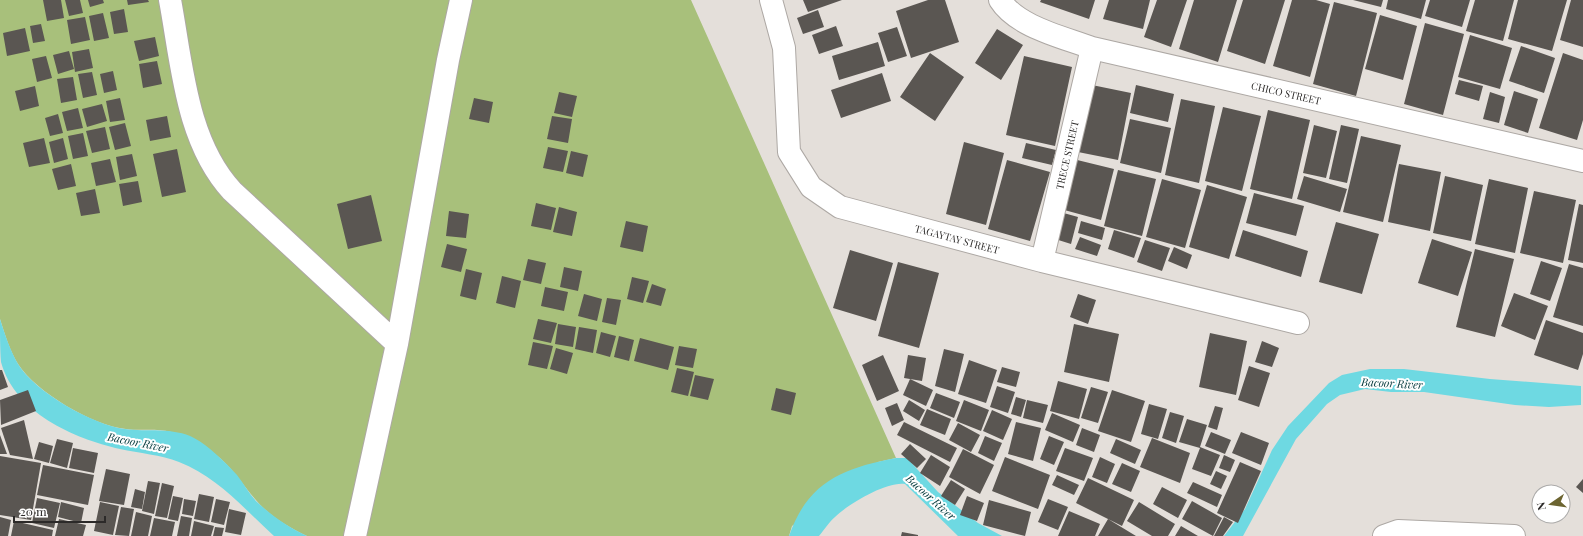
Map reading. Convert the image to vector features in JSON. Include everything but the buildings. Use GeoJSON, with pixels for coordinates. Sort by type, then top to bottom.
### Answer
{"type":"FeatureCollection","features":[{"type":"Feature","properties":{"kind":"street"},"geometry":{"type":"LineString","coordinates":[[170,0],[191,112],[208,160],[218,176],[232,191],[398,344]]}},
{"type":"Feature","properties":{"kind":"street"},"geometry":{"type":"LineString","coordinates":[[356,536],[398,344],[448,60],[461,0]]}},
{"type":"Feature","properties":{"kind":"street","name":"TAGAYTAY STREET"},"geometry":{"type":"LineString","coordinates":[[771,0],[784,48],[789,152],[811,187],[840,207],[1042,261],[1298,323]]}},
{"type":"Feature","properties":{"kind":"street","name":"CHICO STREET"},"geometry":{"type":"LineString","coordinates":[[1000,0],[1004,6],[1025,23],[1092,48],[1583,161]]}},
{"type":"Feature","properties":{"kind":"street","name":"TRECE STREET"},"geometry":{"type":"LineString","coordinates":[[1042,261],[1092,48]]}},
{"type":"Feature","properties":{"kind":"street"},"geometry":{"type":"LineString","coordinates":[[1384,536],[1398,531],[1514,536]]}},
{"type":"Feature","properties":{"kind":"green space"},"geometry":{"type":"Polygon","coordinates":[[[0,0],[691,0],[896,458],[878,462],[792,526],[789,536],[307,536],[300,533],[266,511],[226,464],[211,451],[175,433],[160,430],[131,430],[98,422],[66,406],[51,396],[26,375],[15,359],[0,319],[0,0]]]}},
{"type":"Feature","properties":{"kind":"water","name":"Bacoor River"},"geometry":{"type":"Polygon","coordinates":[[[0,319],[18,364],[26,375],[51,396],[82,414],[112,426],[133,430],[178,432],[200,441],[237,475],[254,499],[274,517],[307,536],[274,536],[230,494],[193,468],[165,458],[120,449],[84,438],[65,430],[32,409],[19,396],[8,380],[1,362],[0,319]]]}},
{"type":"Feature","properties":{"kind":"water","name":"Bacoor River"},"geometry":{"type":"Polygon","coordinates":[[[1370,369],[1404,369],[1490,379],[1581,386],[1581,405],[1549,407],[1515,405],[1424,392],[1391,392],[1365,389],[1340,395],[1327,404],[1296,439],[1243,536],[1224,536],[1245,509],[1272,450],[1288,426],[1329,383],[1342,375],[1370,369]]]}},
{"type":"Feature","properties":{"kind":"water","name":"Bacoor River"},"geometry":{"type":"Polygon","coordinates":[[[896,458],[907,458],[938,492],[978,523],[1002,536],[958,536],[905,484],[897,484],[868,494],[849,506],[833,519],[819,536],[789,536],[797,517],[806,502],[817,490],[830,480],[860,467],[896,458]]]}}]}
